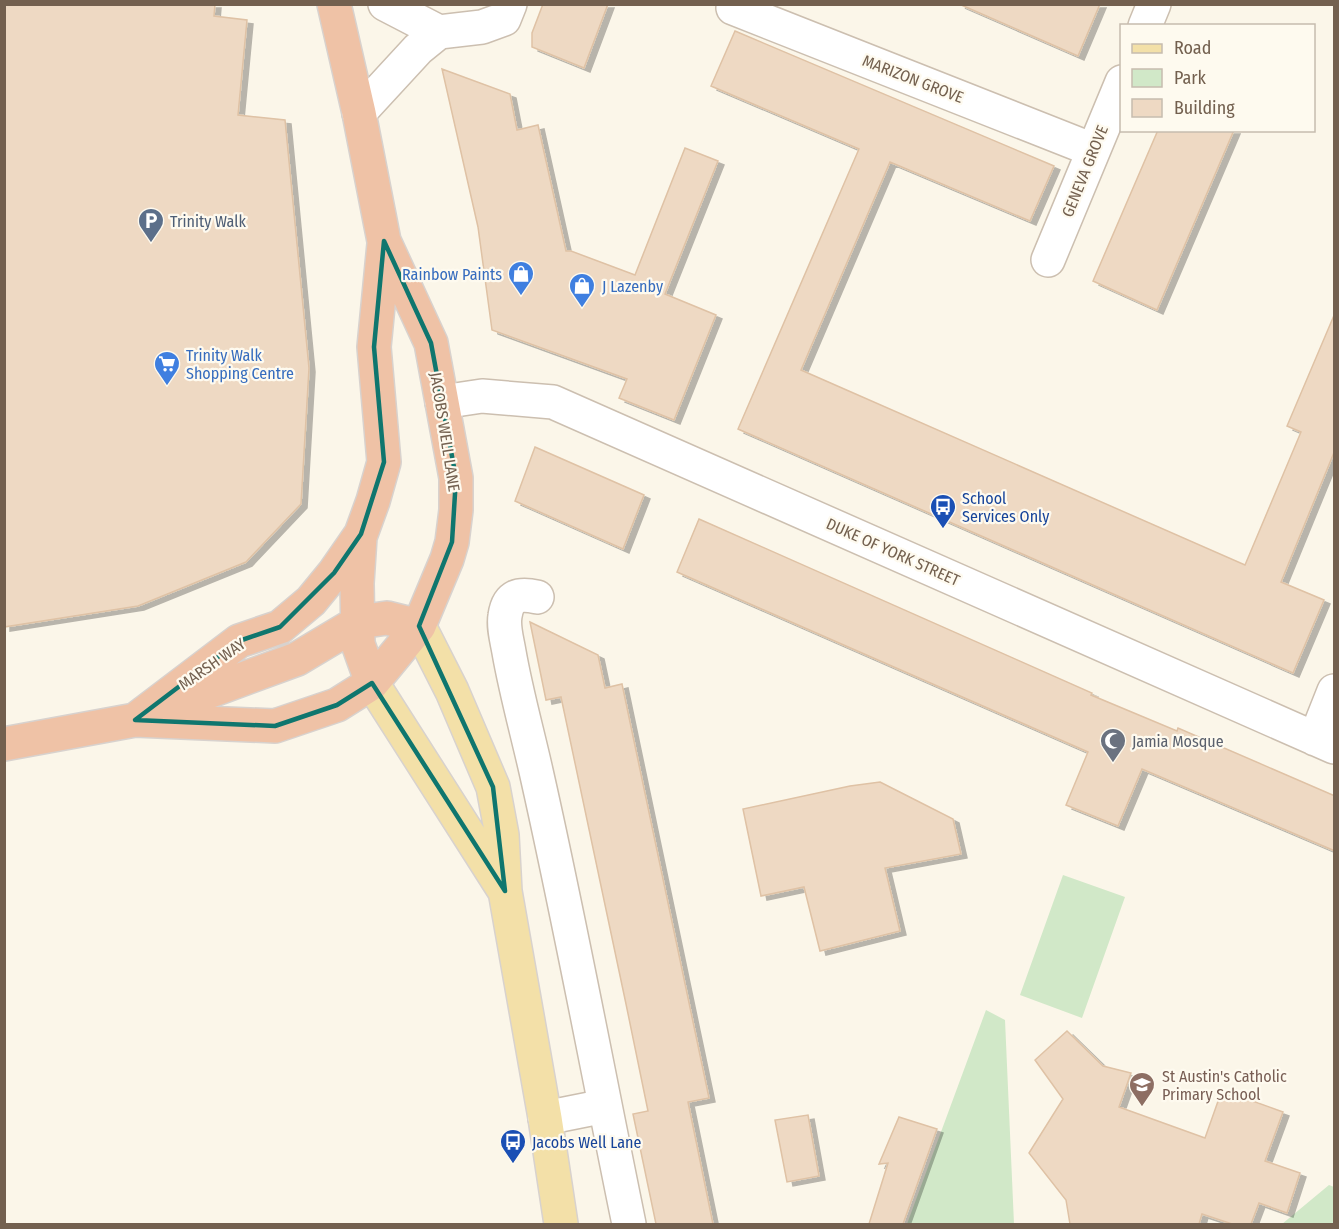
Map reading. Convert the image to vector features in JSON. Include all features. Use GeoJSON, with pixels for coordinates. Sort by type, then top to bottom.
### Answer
{"type":"FeatureCollection","features":[{"type":"Feature","properties":{"kind":"highway","name":"JACOBS WELL LANE"},"geometry":{"type":"LineString","coordinates":[[334,4],[359,113],[384,241],[431,343],[456,478],[456,510],[452,542],[447,559],[418,626],[372,682]]}},
{"type":"Feature","properties":{"kind":"highway","name":"JACOBS WELL LANE"},"geometry":{"type":"LineString","coordinates":[[361,534],[384,462],[374,347],[384,241]]}},
{"type":"Feature","properties":{"kind":"highway"},"geometry":{"type":"LineString","coordinates":[[361,534],[357,583],[358,644],[372,682]]}},
{"type":"Feature","properties":{"kind":"highway","name":"MARSH WAY"},"geometry":{"type":"LineString","coordinates":[[135,720],[239,641],[280,627],[310,601],[334,573],[361,534]]}},
{"type":"Feature","properties":{"kind":"highway"},"geometry":{"type":"LineString","coordinates":[[135,720],[297,659],[359,622],[387,618],[418,626]]}},
{"type":"Feature","properties":{"kind":"highway","name":"MARSH WAY"},"geometry":{"type":"LineString","coordinates":[[4,744],[135,720],[275,726],[337,705],[372,682]]}},
{"type":"Feature","properties":{"kind":"main road"},"geometry":{"type":"LineString","coordinates":[[418,626],[452,691],[493,787],[502,835],[505,891],[545,1118],[561,1224]]}},
{"type":"Feature","properties":{"kind":"main road"},"geometry":{"type":"LineString","coordinates":[[372,682],[505,891]]}},
{"type":"Feature","properties":{"kind":"street"},"geometry":{"type":"LineString","coordinates":[[385,4],[439,32]]}},
{"type":"Feature","properties":{"kind":"street"},"geometry":{"type":"LineString","coordinates":[[359,113],[418,49],[439,32],[482,27],[504,19],[510,4]]}},
{"type":"Feature","properties":{"kind":"street"},"geometry":{"type":"LineString","coordinates":[[1146,24],[1154,4]]}},
{"type":"Feature","properties":{"kind":"street","name":"MARIZON GROVE"},"geometry":{"type":"LineString","coordinates":[[734,7],[1093,150]]}},
{"type":"Feature","properties":{"kind":"street","name":"GENEVA GROVE"},"geometry":{"type":"LineString","coordinates":[[1048,260],[1120,87]]}},
{"type":"Feature","properties":{"kind":"street","name":"DUKE OF YORK STREET"},"geometry":{"type":"LineString","coordinates":[[442,402],[482,396],[553,402],[1325,743]]}},
{"type":"Feature","properties":{"kind":"street"},"geometry":{"type":"LineString","coordinates":[[522,601],[505,615],[504,627],[629,1224]]}},
{"type":"Feature","properties":{"kind":"street"},"geometry":{"type":"LineString","coordinates":[[1325,743],[1335,691]]}},
{"type":"Feature","properties":{"kind":"street"},"geometry":{"type":"LineString","coordinates":[[545,1118],[605,1106]]}},
{"type":"Feature","properties":{"kind":"highlighted area"},"geometry":{"type":"Polygon","coordinates":[[[384,241],[431,343],[456,478],[452,542],[419,626],[493,787],[505,891],[372,683],[337,705],[275,726],[135,720],[239,641],[280,627],[334,573],[361,534],[384,462],[374,347],[384,241]]]}},
{"type":"Feature","properties":{"kind":"green space"},"geometry":{"type":"Polygon","coordinates":[[[1063,875],[1125,897],[1082,1018],[1020,995],[1063,875]]]}},
{"type":"Feature","properties":{"kind":"green space"},"geometry":{"type":"Polygon","coordinates":[[[986,1010],[1005,1020],[1014,1224],[907,1224],[986,1010]]]}},
{"type":"Feature","properties":{"kind":"green space"},"geometry":{"type":"Polygon","coordinates":[[[1329,1185],[1334,1187],[1334,1224],[1282,1224],[1329,1185]]]}},
{"type":"Feature","properties":{"kind":"building","name":"Trinity Walk Shopping Centre"},"geometry":{"type":"Polygon","coordinates":[[[4,4],[215,4],[214,16],[247,20],[238,115],[285,120],[309,368],[301,504],[246,562],[138,606],[4,627],[4,4]]]}},
{"type":"Feature","properties":{"kind":"building"},"geometry":{"type":"Polygon","coordinates":[[[543,4],[608,4],[584,68],[532,47],[532,33],[543,4]]]}},
{"type":"Feature","properties":{"kind":"building"},"geometry":{"type":"Polygon","coordinates":[[[959,4],[1100,4],[1078,56],[959,4]]]}},
{"type":"Feature","properties":{"kind":"building"},"geometry":{"type":"Polygon","coordinates":[[[735,31],[1054,166],[1030,221],[890,162],[801,370],[1245,565],[1301,432],[1287,426],[1335,313],[1335,450],[1281,582],[1324,600],[1293,673],[738,429],[859,149],[711,86],[735,31]]]}},
{"type":"Feature","properties":{"kind":"building"},"geometry":{"type":"Polygon","coordinates":[[[442,69],[510,94],[517,130],[538,125],[566,251],[635,275],[685,148],[718,161],[665,294],[716,315],[674,420],[619,398],[627,379],[492,330],[478,227],[442,69]]]}},
{"type":"Feature","properties":{"kind":"building"},"geometry":{"type":"Polygon","coordinates":[[[1157,132],[1233,132],[1157,310],[1093,281],[1157,132]]]}},
{"type":"Feature","properties":{"kind":"building"},"geometry":{"type":"Polygon","coordinates":[[[535,447],[644,495],[623,549],[515,501],[535,447]]]}},
{"type":"Feature","properties":{"kind":"building"},"geometry":{"type":"Polygon","coordinates":[[[699,519],[1092,693],[1091,695],[1177,731],[1178,728],[1335,796],[1335,851],[1142,769],[1118,826],[1066,805],[1088,752],[677,572],[699,519]]]}},
{"type":"Feature","properties":{"kind":"building"},"geometry":{"type":"Polygon","coordinates":[[[530,622],[598,655],[605,688],[622,684],[709,1098],[688,1102],[713,1224],[656,1224],[633,1114],[648,1111],[626,1004],[561,697],[546,700],[530,622]]]}},
{"type":"Feature","properties":{"kind":"building"},"geometry":{"type":"Polygon","coordinates":[[[880,782],[953,819],[961,854],[885,868],[900,931],[820,951],[804,887],[761,896],[743,809],[850,786],[880,782]]]}},
{"type":"Feature","properties":{"kind":"building"},"geometry":{"type":"Polygon","coordinates":[[[1067,1031],[1103,1066],[1131,1073],[1119,1107],[1205,1138],[1222,1090],[1283,1112],[1265,1161],[1300,1173],[1287,1213],[1259,1203],[1251,1224],[1232,1224],[1202,1214],[1199,1224],[1070,1224],[1066,1200],[1029,1153],[1063,1099],[1035,1060],[1067,1031]]]}},
{"type":"Feature","properties":{"kind":"building"},"geometry":{"type":"Polygon","coordinates":[[[808,1115],[819,1176],[787,1182],[775,1120],[808,1115]]]}},
{"type":"Feature","properties":{"kind":"building"},"geometry":{"type":"Polygon","coordinates":[[[899,1117],[937,1129],[903,1224],[869,1224],[888,1163],[879,1164],[899,1117]]]}},
{"type":"Feature","properties":{"kind":"place","name":"Trinity Walk"},"geometry":{"type":"Point","coordinates":[151,244]}},
{"type":"Feature","properties":{"kind":"place","name":"Rainbow Paints"},"geometry":{"type":"Point","coordinates":[521,297]}},
{"type":"Feature","properties":{"kind":"place","name":"J Lazenby"},"geometry":{"type":"Point","coordinates":[582,309]}},
{"type":"Feature","properties":{"kind":"place","name":"Trinity Walk Shopping Centre"},"geometry":{"type":"Point","coordinates":[167,387]}},
{"type":"Feature","properties":{"kind":"place","name":"School Services Only"},"geometry":{"type":"Point","coordinates":[943,530]}},
{"type":"Feature","properties":{"kind":"place","name":"Jamia Mosque"},"geometry":{"type":"Point","coordinates":[1113,764]}},
{"type":"Feature","properties":{"kind":"place","name":"St Austin's Catholic Primary School"},"geometry":{"type":"Point","coordinates":[1142,1108]}},
{"type":"Feature","properties":{"kind":"place","name":"Jacobs Well Lane"},"geometry":{"type":"Point","coordinates":[513,1165]}}]}
